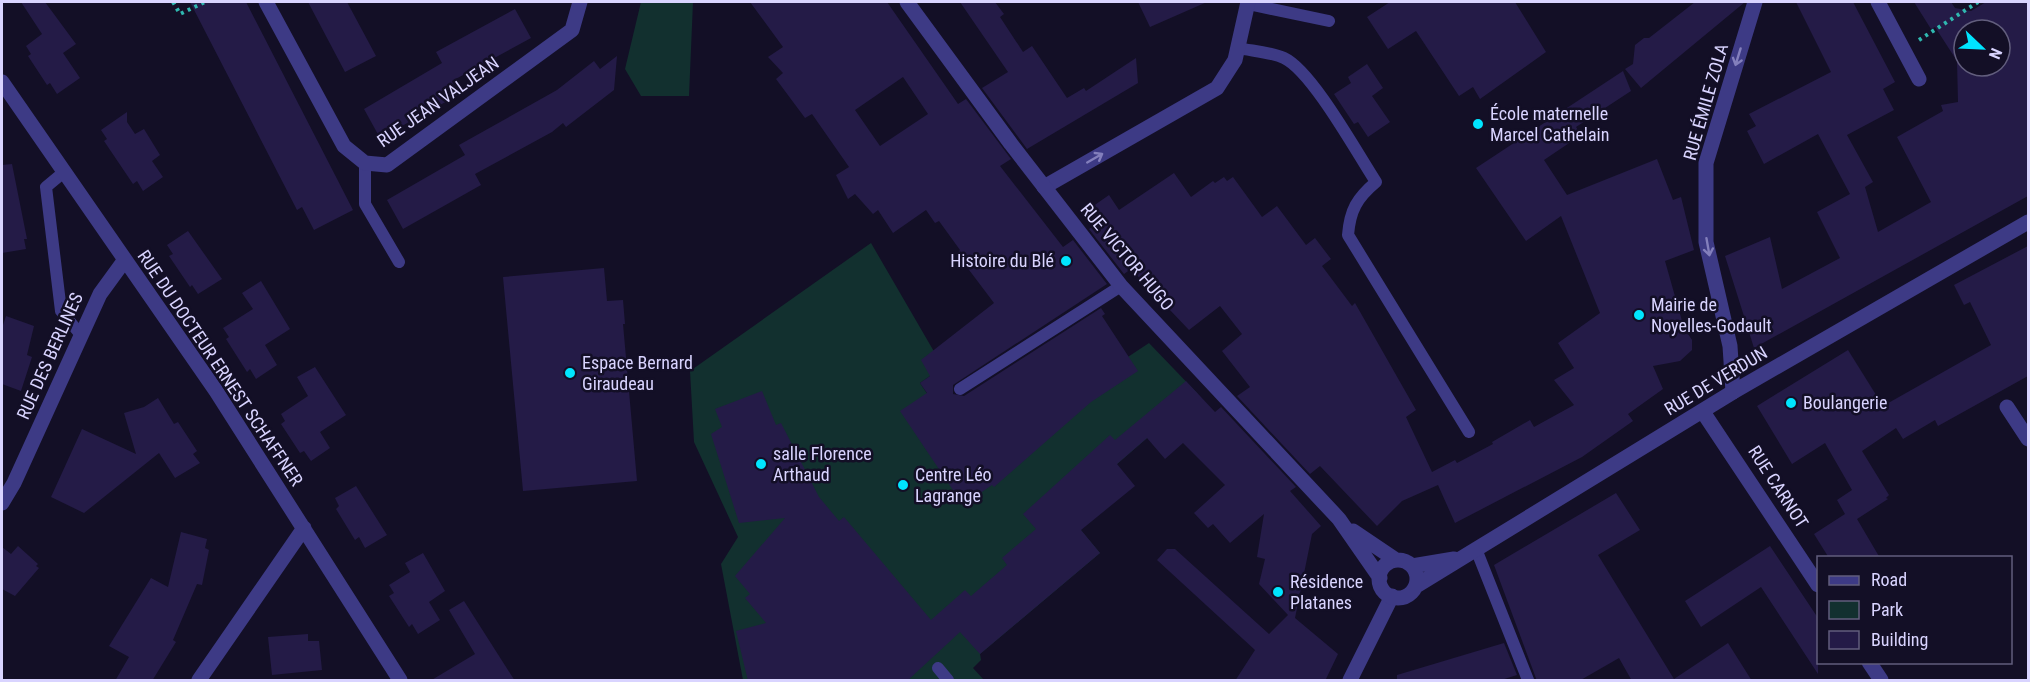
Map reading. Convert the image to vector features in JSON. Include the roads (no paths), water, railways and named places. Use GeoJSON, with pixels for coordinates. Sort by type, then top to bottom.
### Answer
{"type":"FeatureCollection","features":[{"type":"Feature","properties":{"kind":"street","name":"RUE JEAN VALJEAN"},"geometry":{"type":"LineString","coordinates":[[266,2],[344,146],[365,163],[387,165],[572,30],[580,2]]}},
{"type":"Feature","properties":{"kind":"street","name":"RUE VICTOR HUGO"},"geometry":{"type":"LineString","coordinates":[[907,2],[1044,187],[1121,286],[1339,519],[1380,578]]}},
{"type":"Feature","properties":{"kind":"street","name":"RUE ÉMILE ZOLA"},"geometry":{"type":"LineString","coordinates":[[1733,392],[1730,346],[1706,242],[1706,163],[1755,2]]}},
{"type":"Feature","properties":{"kind":"street"},"geometry":{"type":"LineString","coordinates":[[1878,2],[1919,79]]}},
{"type":"Feature","properties":{"kind":"street"},"geometry":{"type":"LineString","coordinates":[[1044,187],[1217,88],[1235,60],[1248,3]]}},
{"type":"Feature","properties":{"kind":"street","name":"RUE DU DOCTEUR ERNEST SCHAFFNER"},"geometry":{"type":"LineString","coordinates":[[2,82],[216,391],[400,681]]}},
{"type":"Feature","properties":{"kind":"street","name":"RUE DE VERDUN"},"geometry":{"type":"LineString","coordinates":[[1416,585],[1733,392],[2028,222]]}},
{"type":"Feature","properties":{"kind":"street","name":"RUE DES BERLINES"},"geometry":{"type":"LineString","coordinates":[[2,502],[14,483],[100,294],[124,261]]}},
{"type":"Feature","properties":{"kind":"street"},"geometry":{"type":"LineString","coordinates":[[2007,407],[2028,439]]}},
{"type":"Feature","properties":{"kind":"street","name":"RUE CARNOT"},"geometry":{"type":"LineString","coordinates":[[1703,412],[1817,583]]}},
{"type":"Feature","properties":{"kind":"street","name":"RUE VICTOR HUGO"},"geometry":{"type":"LineString","coordinates":[[1339,519],[1396,560]]}},
{"type":"Feature","properties":{"kind":"street"},"geometry":{"type":"LineString","coordinates":[[199,681],[304,528]]}},
{"type":"Feature","properties":{"kind":"street","name":"RUE DE VERDUN"},"geometry":{"type":"LineString","coordinates":[[1412,566],[1457,558]]}},
{"type":"Feature","properties":{"kind":"street"},"geometry":{"type":"LineString","coordinates":[[1402,560],[1412,566],[1417,574],[1416,585],[1408,595],[1392,596],[1380,585],[1380,578],[1388,563],[1402,560]]}},
{"type":"Feature","properties":{"kind":"street"},"geometry":{"type":"LineString","coordinates":[[1350,681],[1392,596]]}},
{"type":"Feature","properties":{"kind":"street"},"geometry":{"type":"LineString","coordinates":[[1870,664],[1881,681]]}},
{"type":"Feature","properties":{"kind":"lane"},"geometry":{"type":"LineString","coordinates":[[1248,3],[1329,21]]}},
{"type":"Feature","properties":{"kind":"lane"},"geometry":{"type":"LineString","coordinates":[[1238,48],[1284,58],[1300,70],[1318,93],[1376,182],[1359,196],[1350,213],[1348,235],[1469,432]]}},
{"type":"Feature","properties":{"kind":"lane"},"geometry":{"type":"LineString","coordinates":[[365,163],[365,204],[399,262]]}},
{"type":"Feature","properties":{"kind":"lane"},"geometry":{"type":"LineString","coordinates":[[64,172],[46,187],[51,240],[61,311],[81,335]]}},
{"type":"Feature","properties":{"kind":"lane"},"geometry":{"type":"LineString","coordinates":[[960,389],[1121,286]]}},
{"type":"Feature","properties":{"kind":"lane"},"geometry":{"type":"LineString","coordinates":[[1476,549],[1528,681]]}},
{"type":"Feature","properties":{"kind":"lane"},"geometry":{"type":"LineString","coordinates":[[938,668],[948,681]]}},
{"type":"Feature","properties":{"kind":"place","name":"École maternelle Marcel Cathelain"},"geometry":{"type":"Point","coordinates":[1478,124]}},
{"type":"Feature","properties":{"kind":"place","name":"Histoire du Blé"},"geometry":{"type":"Point","coordinates":[1066,261]}},
{"type":"Feature","properties":{"kind":"place","name":"Mairie de Noyelles-Godault"},"geometry":{"type":"Point","coordinates":[1639,315]}},
{"type":"Feature","properties":{"kind":"place","name":"Espace Bernard Giraudeau"},"geometry":{"type":"Point","coordinates":[570,373]}},
{"type":"Feature","properties":{"kind":"place","name":"Boulangerie"},"geometry":{"type":"Point","coordinates":[1791,403]}},
{"type":"Feature","properties":{"kind":"place","name":"salle Florence Arthaud"},"geometry":{"type":"Point","coordinates":[761,464]}},
{"type":"Feature","properties":{"kind":"place","name":"Centre Léo Lagrange"},"geometry":{"type":"Point","coordinates":[903,485]}},
{"type":"Feature","properties":{"kind":"place","name":"Résidence Platanes"},"geometry":{"type":"Point","coordinates":[1278,592]}}]}
